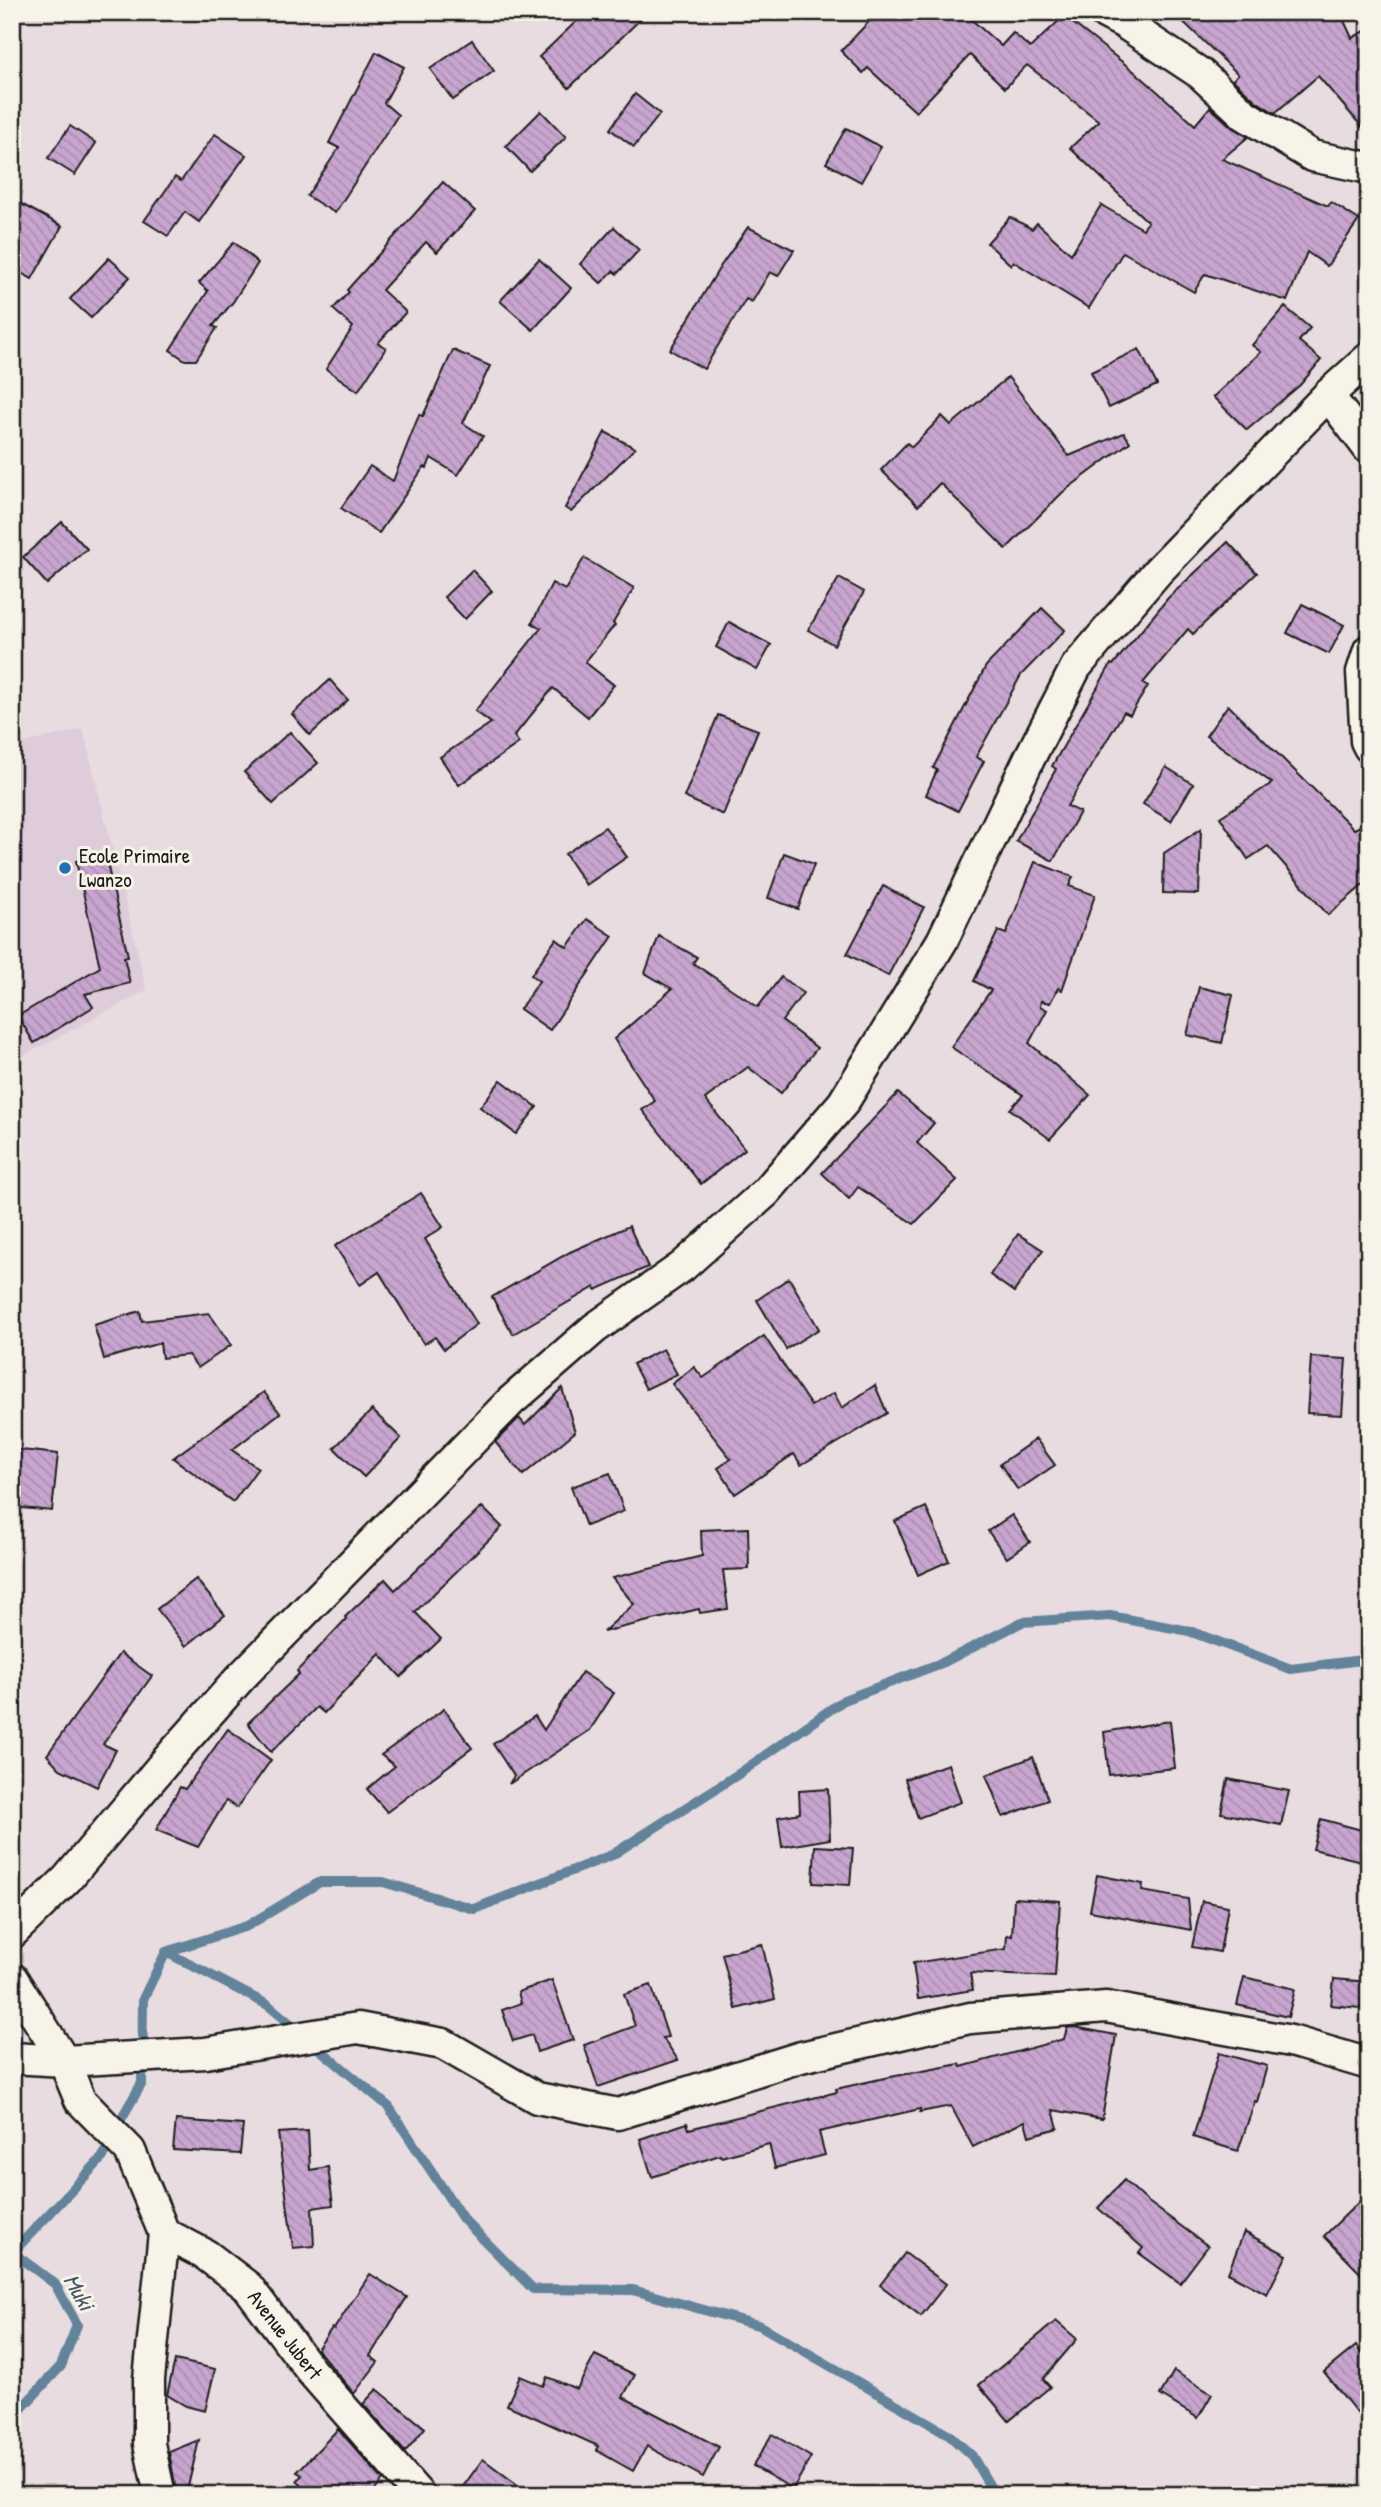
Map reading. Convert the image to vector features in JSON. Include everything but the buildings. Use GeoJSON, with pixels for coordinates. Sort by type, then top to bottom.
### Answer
{"type":"FeatureCollection","features":[{"type":"Feature","properties":{"kind":"street"},"geometry":{"type":"LineString","coordinates":[[1103,12],[1201,74],[1245,116],[1312,156],[1369,168]]}},
{"type":"Feature","properties":{"kind":"street"},"geometry":{"type":"LineString","coordinates":[[12,1933],[67,1879],[241,1677],[511,1401],[595,1328],[683,1266],[766,1192],[843,1103],[942,941],[1076,667],[1158,571],[1328,395],[1369,358]]}},
{"type":"Feature","properties":{"kind":"street"},"geometry":{"type":"LineString","coordinates":[[1328,395],[1369,449]]}},
{"type":"Feature","properties":{"kind":"street"},"geometry":{"type":"LineString","coordinates":[[1369,650],[1362,671],[1366,741],[1369,747]]}},
{"type":"Feature","properties":{"kind":"street"},"geometry":{"type":"LineString","coordinates":[[12,1978],[64,2061],[80,2100],[130,2151],[164,2233],[149,2379],[149,2444],[160,2495]]}},
{"type":"Feature","properties":{"kind":"street"},"geometry":{"type":"LineString","coordinates":[[12,2059],[64,2061],[205,2053],[358,2028],[443,2043],[537,2098],[618,2114],[801,2057],[970,2018],[1106,2007],[1291,2042],[1369,2064]]}},
{"type":"Feature","properties":{"kind":"street","name":"Avenue Jubert"},"geometry":{"type":"LineString","coordinates":[[164,2233],[206,2255],[248,2287],[312,2371],[419,2495]]}},
{"type":"Feature","properties":{"kind":"shaded area","name":"Ecole Primaire Lwanzo"},"geometry":{"type":"Polygon","coordinates":[[[83,729],[147,990],[12,1062],[12,746],[83,729]]]}},
{"type":"Feature","properties":{"kind":"waterway"},"geometry":{"type":"LineString","coordinates":[[13,2252],[103,2157],[113,2133],[142,2083],[143,1999],[166,1952],[247,1926],[320,1882],[383,1882],[474,1909],[612,1855],[740,1773],[844,1700],[944,1662],[1022,1622],[1110,1616],[1189,1631],[1291,1669],[1369,1659]]}},
{"type":"Feature","properties":{"kind":"waterway"},"geometry":{"type":"LineString","coordinates":[[166,1952],[268,2005],[299,2031]]}},
{"type":"Feature","properties":{"kind":"waterway"},"geometry":{"type":"LineString","coordinates":[[311,2042],[389,2107],[463,2219],[533,2289],[633,2290],[761,2326],[948,2434],[972,2456],[995,2495]]}},
{"type":"Feature","properties":{"kind":"waterway","name":"Muki"},"geometry":{"type":"LineString","coordinates":[[12,2252],[55,2284],[77,2325],[61,2366],[20,2410],[12,2434]]}},
{"type":"Feature","properties":{"kind":"place","name":"Ecole Primaire Lwanzo"},"geometry":{"type":"Point","coordinates":[65,868]}}]}
